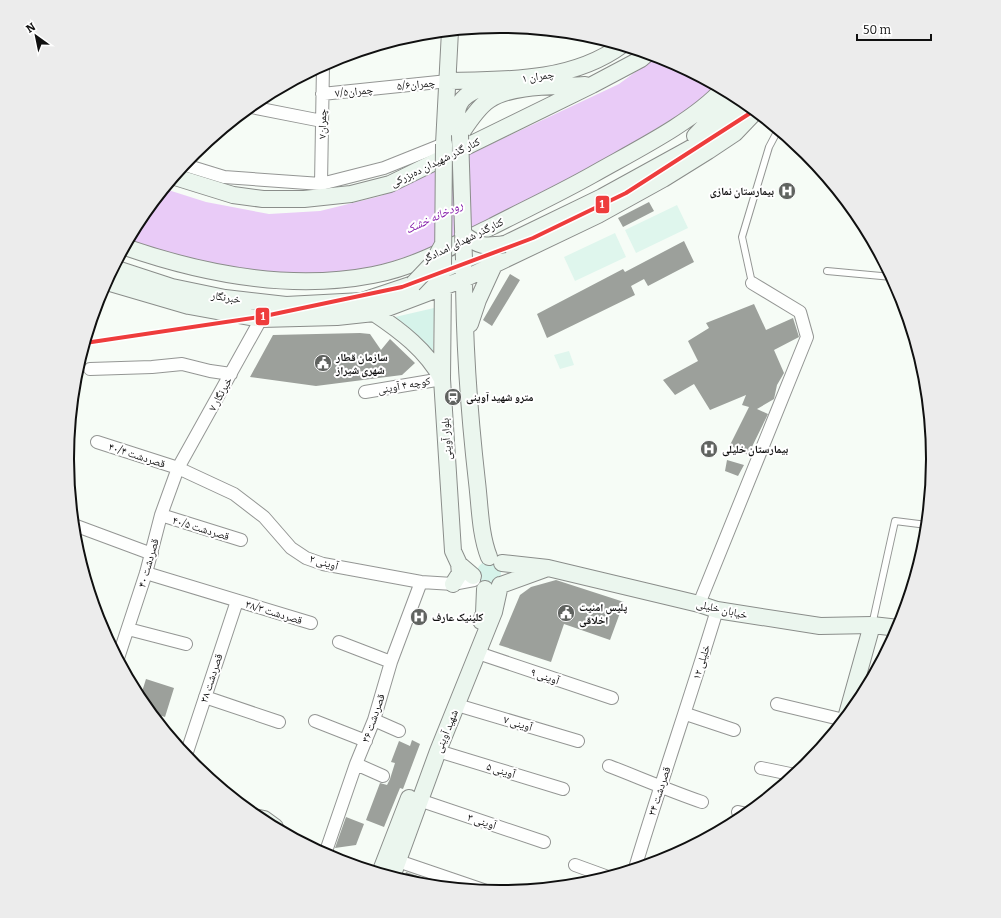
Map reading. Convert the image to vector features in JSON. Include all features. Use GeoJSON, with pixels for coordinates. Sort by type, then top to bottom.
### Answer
{"type":"FeatureCollection","features":[{"type":"Feature","properties":{"kind":"main road","name":"بلوار آوینی"},"geometry":{"type":"LineString","coordinates":[[450,36],[444,144],[442,379],[453,550],[459,564]]}},
{"type":"Feature","properties":{"kind":"main road","name":"چمران ۱"},"geometry":{"type":"LineString","coordinates":[[448,81],[499,80],[541,76],[567,71],[587,64],[614,49]]}},
{"type":"Feature","properties":{"kind":"main road","name":"کنار گذر شهیدان ده‌بزرکی"},"geometry":{"type":"LineString","coordinates":[[180,178],[233,195],[263,199],[304,199],[351,194],[390,184],[592,85],[643,58]]}},
{"type":"Feature","properties":{"kind":"main road"},"geometry":{"type":"LineString","coordinates":[[487,583],[506,574],[483,537],[475,460],[466,338],[460,135],[456,109],[460,101],[499,80]]}},
{"type":"Feature","properties":{"kind":"main road"},"geometry":{"type":"LineString","coordinates":[[460,135],[474,115],[488,100],[506,92],[592,85]]}},
{"type":"Feature","properties":{"kind":"main road","name":"کنارگذر شهدای امدادگر"},"geometry":{"type":"LineString","coordinates":[[131,248],[229,274],[305,282],[337,280],[374,275],[423,261],[579,183],[660,137],[697,112],[719,93]]}},
{"type":"Feature","properties":{"kind":"main road"},"geometry":{"type":"LineString","coordinates":[[652,170],[691,140],[729,100]]}},
{"type":"Feature","properties":{"kind":"main road","name":"خبرنگار"},"geometry":{"type":"LineString","coordinates":[[119,270],[172,287],[217,297],[286,305],[362,301],[413,284],[443,269],[505,244],[602,197],[702,142],[726,122],[740,107]]}},
{"type":"Feature","properties":{"kind":"main road","name":"خبرنگار"},"geometry":{"type":"LineString","coordinates":[[112,284],[189,306],[261,319],[337,317],[374,313],[464,279],[598,216],[663,179],[735,133],[752,115]]}},
{"type":"Feature","properties":{"kind":"main road"},"geometry":{"type":"LineString","coordinates":[[463,234],[477,245],[486,247],[505,244]]}},
{"type":"Feature","properties":{"kind":"main road"},"geometry":{"type":"LineString","coordinates":[[413,284],[432,264],[443,244]]}},
{"type":"Feature","properties":{"kind":"main road"},"geometry":{"type":"LineString","coordinates":[[466,338],[478,300],[494,264]]}},
{"type":"Feature","properties":{"kind":"main road"},"geometry":{"type":"LineString","coordinates":[[374,313],[417,346],[435,367],[442,379]]}},
{"type":"Feature","properties":{"kind":"main road"},"geometry":{"type":"LineString","coordinates":[[487,583],[475,564],[481,559],[496,560]]}},
{"type":"Feature","properties":{"kind":"main road","name":"خیابان خلیلی"},"geometry":{"type":"LineString","coordinates":[[496,560],[548,568],[700,604],[717,610],[820,626],[872,625],[892,627]]}},
{"type":"Feature","properties":{"kind":"main road"},"geometry":{"type":"LineString","coordinates":[[459,564],[487,583],[548,568]]}},
{"type":"Feature","properties":{"kind":"main road"},"geometry":{"type":"LineString","coordinates":[[453,584],[460,573],[459,564]]}},
{"type":"Feature","properties":{"kind":"main road","name":"شهید آوینی"},"geometry":{"type":"LineString","coordinates":[[394,871],[419,800],[494,612],[487,583]]}},
{"type":"Feature","properties":{"kind":"main road","name":"شهید آوینی"},"geometry":{"type":"LineString","coordinates":[[382,868],[484,613],[487,583]]}},
{"type":"Feature","properties":{"kind":"main road"},"geometry":{"type":"LineString","coordinates":[[860,688],[872,625]]}},
{"type":"Feature","properties":{"kind":"street","name":"چمران۷"},"geometry":{"type":"LineString","coordinates":[[321,184],[323,72]]}},
{"type":"Feature","properties":{"kind":"street","name":"چمران۵/۶"},"geometry":{"type":"LineString","coordinates":[[385,88],[448,81]]}},
{"type":"Feature","properties":{"kind":"street","name":"چمران۷/۵"},"geometry":{"type":"LineString","coordinates":[[322,94],[385,88]]}},
{"type":"Feature","properties":{"kind":"street"},"geometry":{"type":"LineString","coordinates":[[259,109],[322,122]]}},
{"type":"Feature","properties":{"kind":"street"},"geometry":{"type":"LineString","coordinates":[[191,167],[224,177],[321,184],[384,168],[444,144]]}},
{"type":"Feature","properties":{"kind":"street"},"geometry":{"type":"LineString","coordinates":[[700,604],[807,337],[800,312],[752,283]]}},
{"type":"Feature","properties":{"kind":"street","name":"۷ خبرنگار"},"geometry":{"type":"LineString","coordinates":[[178,468],[261,319]]}},
{"type":"Feature","properties":{"kind":"street"},"geometry":{"type":"LineString","coordinates":[[90,369],[152,367],[182,364],[210,371],[231,374]]}},
{"type":"Feature","properties":{"kind":"street","name":"کوچه ۴ آوینی"},"geometry":{"type":"LineString","coordinates":[[365,392],[442,379]]}},
{"type":"Feature","properties":{"kind":"street","name":"۴۰/۴ قصردشت"},"geometry":{"type":"LineString","coordinates":[[97,442],[178,468]]}},
{"type":"Feature","properties":{"kind":"street","name":"۴۰ قصردشت"},"geometry":{"type":"LineString","coordinates":[[120,651],[152,554],[161,515],[178,468]]}},
{"type":"Feature","properties":{"kind":"street","name":"۲ آوینی"},"geometry":{"type":"LineString","coordinates":[[178,468],[234,494],[264,517],[291,548],[306,558],[323,564],[421,582],[453,584],[487,583]]}},
{"type":"Feature","properties":{"kind":"street","name":"۴۰/۵ قصردشت"},"geometry":{"type":"LineString","coordinates":[[161,515],[241,540]]}},
{"type":"Feature","properties":{"kind":"street"},"geometry":{"type":"LineString","coordinates":[[80,527],[152,554]]}},
{"type":"Feature","properties":{"kind":"street","name":"۳۸/۳ قصردشت"},"geometry":{"type":"LineString","coordinates":[[146,573],[312,623]]}},
{"type":"Feature","properties":{"kind":"street","name":"۳۶ قصردشت"},"geometry":{"type":"LineString","coordinates":[[327,848],[356,764],[374,720],[391,662],[421,582]]}},
{"type":"Feature","properties":{"kind":"street","name":"۳۸ قصردشت"},"geometry":{"type":"LineString","coordinates":[[188,749],[237,601]]}},
{"type":"Feature","properties":{"kind":"street","name":"۱۲ خلیلی"},"geometry":{"type":"LineString","coordinates":[[686,714],[717,610]]}},
{"type":"Feature","properties":{"kind":"street"},"geometry":{"type":"LineString","coordinates":[[128,629],[186,644]]}},
{"type":"Feature","properties":{"kind":"street"},"geometry":{"type":"LineString","coordinates":[[339,642],[391,662]]}},
{"type":"Feature","properties":{"kind":"street","name":"۹ آوینی"},"geometry":{"type":"LineString","coordinates":[[478,653],[612,698]]}},
{"type":"Feature","properties":{"kind":"street"},"geometry":{"type":"LineString","coordinates":[[205,697],[279,722]]}},
{"type":"Feature","properties":{"kind":"street"},"geometry":{"type":"LineString","coordinates":[[777,704],[838,718]]}},
{"type":"Feature","properties":{"kind":"street","name":"۷ آوینی"},"geometry":{"type":"LineString","coordinates":[[457,705],[578,741]]}},
{"type":"Feature","properties":{"kind":"street"},"geometry":{"type":"LineString","coordinates":[[686,714],[734,730]]}},
{"type":"Feature","properties":{"kind":"street","name":"قصردشت ۳۴"},"geometry":{"type":"LineString","coordinates":[[637,862],[660,785],[686,714]]}},
{"type":"Feature","properties":{"kind":"street"},"geometry":{"type":"LineString","coordinates":[[374,720],[399,731]]}},
{"type":"Feature","properties":{"kind":"street"},"geometry":{"type":"LineString","coordinates":[[316,721],[366,741]]}},
{"type":"Feature","properties":{"kind":"street","name":"۵ آوینی"},"geometry":{"type":"LineString","coordinates":[[438,751],[563,789]]}},
{"type":"Feature","properties":{"kind":"street"},"geometry":{"type":"LineString","coordinates":[[356,764],[383,776]]}},
{"type":"Feature","properties":{"kind":"street"},"geometry":{"type":"LineString","coordinates":[[609,766],[660,785],[669,791],[702,802]]}},
{"type":"Feature","properties":{"kind":"street"},"geometry":{"type":"LineString","coordinates":[[761,768],[787,773]]}},
{"type":"Feature","properties":{"kind":"street","name":"۳ آوینی"},"geometry":{"type":"LineString","coordinates":[[419,800],[544,842]]}},
{"type":"Feature","properties":{"kind":"street"},"geometry":{"type":"LineString","coordinates":[[398,861],[462,883]]}},
{"type":"Feature","properties":{"kind":"street"},"geometry":{"type":"LineString","coordinates":[[575,865],[598,873]]}},
{"type":"Feature","properties":{"kind":"lane"},"geometry":{"type":"LineString","coordinates":[[752,283],[742,238],[769,147],[776,134]]}},
{"type":"Feature","properties":{"kind":"lane"},"geometry":{"type":"LineString","coordinates":[[827,271],[885,276]]}},
{"type":"Feature","properties":{"kind":"lane"},"geometry":{"type":"LineString","coordinates":[[872,625],[895,521],[921,524]]}},
{"type":"Feature","properties":{"kind":"shaded area"},"geometry":{"type":"Polygon","coordinates":[[[434,308],[433,352],[395,317],[434,308]]]}},
{"type":"Feature","properties":{"kind":"shaded area"},"geometry":{"type":"Polygon","coordinates":[[[489,561],[494,562],[500,568],[500,578],[494,584],[489,585],[484,584],[478,578],[477,573],[478,568],[484,562],[489,561]]]}},
{"type":"Feature","properties":{"kind":"green space"},"geometry":{"type":"Polygon","coordinates":[[[677,205],[688,228],[636,253],[625,230],[677,205]]]}},
{"type":"Feature","properties":{"kind":"green space"},"geometry":{"type":"Polygon","coordinates":[[[615,233],[626,257],[575,281],[564,257],[615,233]]]}},
{"type":"Feature","properties":{"kind":"green space"},"geometry":{"type":"Polygon","coordinates":[[[569,351],[574,365],[560,369],[554,355],[569,351]]]}},
{"type":"Feature","properties":{"kind":"water","name":"رودخانه خشک"},"geometry":{"type":"Polygon","coordinates":[[[651,61],[664,65],[713,89],[688,109],[576,178],[425,250],[374,268],[329,274],[277,275],[182,257],[134,242],[146,222],[170,191],[206,202],[269,214],[320,211],[381,196],[619,84],[651,61]]]}},
{"type":"Feature","properties":{"kind":"building"},"geometry":{"type":"Polygon","coordinates":[[[649,202],[654,211],[623,227],[618,218],[649,202]]]}},
{"type":"Feature","properties":{"kind":"building"},"geometry":{"type":"Polygon","coordinates":[[[684,241],[694,262],[648,286],[644,279],[631,286],[635,295],[547,338],[537,314],[623,269],[625,272],[684,241]]]}},
{"type":"Feature","properties":{"kind":"building"},"geometry":{"type":"Polygon","coordinates":[[[510,274],[520,280],[492,326],[483,320],[510,274]]]}},
{"type":"Feature","properties":{"kind":"building"},"geometry":{"type":"Polygon","coordinates":[[[754,304],[766,330],[793,318],[799,337],[774,350],[784,373],[777,385],[774,399],[757,409],[768,414],[748,455],[730,445],[749,407],[742,405],[746,395],[710,410],[694,384],[675,395],[663,380],[698,361],[688,341],[709,328],[706,323],[754,304]]]}},
{"type":"Feature","properties":{"kind":"building","name":"سازمان قطار شهری شیراز"},"geometry":{"type":"Polygon","coordinates":[[[370,334],[381,350],[390,339],[415,363],[402,375],[316,386],[250,377],[273,335],[370,334]]]}},
{"type":"Feature","properties":{"kind":"building"},"geometry":{"type":"Polygon","coordinates":[[[727,460],[744,465],[738,476],[725,471],[727,460]]]}},
{"type":"Feature","properties":{"kind":"building","name":"پلیس امنیت اخلاقی"},"geometry":{"type":"Polygon","coordinates":[[[556,580],[624,602],[610,640],[564,624],[551,662],[499,645],[520,595],[531,587],[556,580]]]}},
{"type":"Feature","properties":{"kind":"building"},"geometry":{"type":"Polygon","coordinates":[[[146,679],[174,688],[165,717],[161,716],[143,690],[146,679]]]}},
{"type":"Feature","properties":{"kind":"building"},"geometry":{"type":"Polygon","coordinates":[[[412,740],[420,744],[403,789],[400,788],[384,827],[366,820],[380,783],[387,785],[390,779],[395,763],[391,762],[399,741],[410,746],[412,740]]]}},
{"type":"Feature","properties":{"kind":"building"},"geometry":{"type":"Polygon","coordinates":[[[346,817],[364,824],[356,845],[335,848],[346,817]]]}},
{"type":"Feature","properties":{"kind":"building"},"geometry":{"type":"Polygon","coordinates":[[[406,872],[423,878],[417,877],[405,874],[406,872]]]}},
{"type":"Feature","properties":{"kind":"transit line","name":"1"},"geometry":{"type":"LineString","coordinates":[[91,342],[260,317],[402,287],[533,238],[626,193],[749,114]]}},
{"type":"Feature","properties":{"kind":"place","name":"بیمارستان نمازی"},"geometry":{"type":"Point","coordinates":[787,191]}},
{"type":"Feature","properties":{"kind":"place","name":"سازمان قطار شهری شیراز"},"geometry":{"type":"Point","coordinates":[323,363]}},
{"type":"Feature","properties":{"kind":"place","name":"مترو شهید آوینی"},"geometry":{"type":"Point","coordinates":[453,397]}},
{"type":"Feature","properties":{"kind":"place","name":"بیمارستان خلیلی"},"geometry":{"type":"Point","coordinates":[709,449]}},
{"type":"Feature","properties":{"kind":"place","name":"پلیس امنیت اخلاقی"},"geometry":{"type":"Point","coordinates":[566,613]}},
{"type":"Feature","properties":{"kind":"place","name":"کلینیک عارف"},"geometry":{"type":"Point","coordinates":[419,617]}}]}
